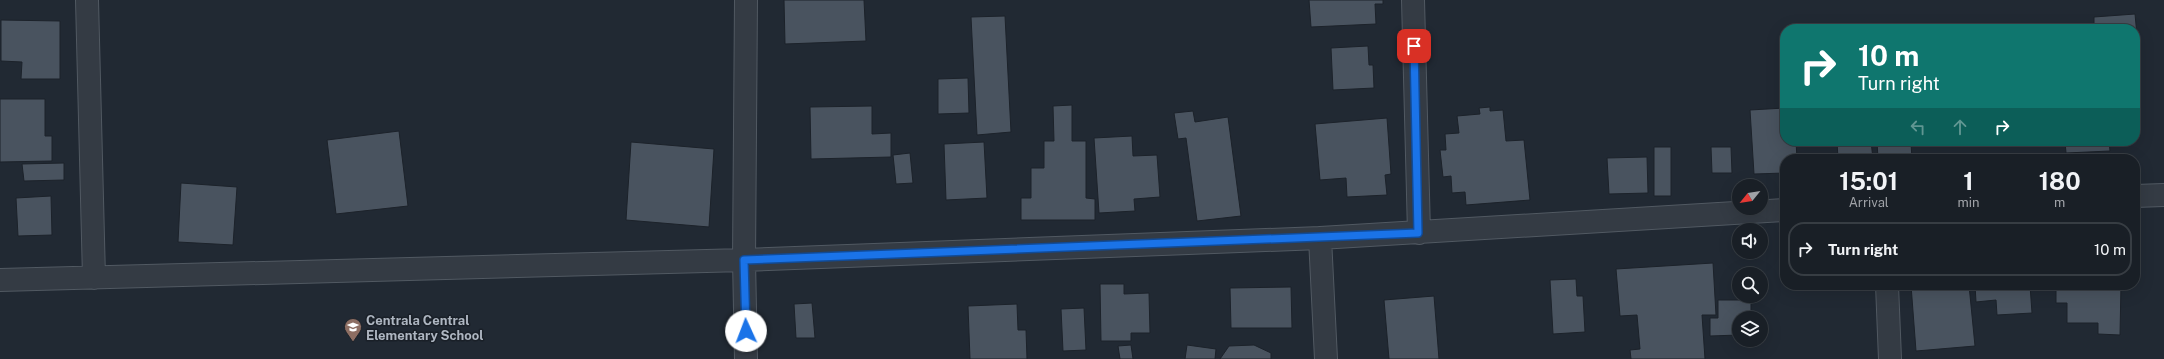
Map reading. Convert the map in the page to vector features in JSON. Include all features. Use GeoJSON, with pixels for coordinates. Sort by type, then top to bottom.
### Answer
{"type":"FeatureCollection","features":[{"type":"Feature","properties":{"kind":"street"},"geometry":{"type":"LineString","coordinates":[[88,0],[94,278]]}},
{"type":"Feature","properties":{"kind":"street"},"geometry":{"type":"LineString","coordinates":[[746,0],[744,260],[746,359]]}},
{"type":"Feature","properties":{"kind":"street"},"geometry":{"type":"LineString","coordinates":[[1413,0],[1418,233]]}},
{"type":"Feature","properties":{"kind":"street"},"geometry":{"type":"LineString","coordinates":[[2140,196],[2164,195]]}},
{"type":"Feature","properties":{"kind":"street"},"geometry":{"type":"LineString","coordinates":[[0,280],[744,260],[1320,238],[1780,210]]}},
{"type":"Feature","properties":{"kind":"street"},"geometry":{"type":"LineString","coordinates":[[1320,238],[1326,359]]}},
{"type":"Feature","properties":{"kind":"street"},"geometry":{"type":"LineString","coordinates":[[1887,290],[1890,359]]}},
{"type":"Feature","properties":{"kind":"building"},"geometry":{"type":"Polygon","coordinates":[[[784,0],[864,0],[866,41],[785,44],[784,0]]]}},
{"type":"Feature","properties":{"kind":"building"},"geometry":{"type":"Polygon","coordinates":[[[1309,0],[1383,0],[1383,4],[1375,4],[1376,24],[1311,27],[1309,0]]]}},
{"type":"Feature","properties":{"kind":"building"},"geometry":{"type":"Polygon","coordinates":[[[2135,14],[2136,24],[2094,24],[2094,17],[2135,14]]]}},
{"type":"Feature","properties":{"kind":"building"},"geometry":{"type":"Polygon","coordinates":[[[1005,16],[1011,132],[977,135],[971,17],[1005,16]]]}},
{"type":"Feature","properties":{"kind":"building"},"geometry":{"type":"Polygon","coordinates":[[[1,20],[60,21],[60,79],[21,79],[22,62],[1,61],[1,20]]]}},
{"type":"Feature","properties":{"kind":"building"},"geometry":{"type":"Polygon","coordinates":[[[1368,46],[1369,65],[1373,65],[1374,88],[1333,90],[1331,48],[1368,46]]]}},
{"type":"Feature","properties":{"kind":"building"},"geometry":{"type":"Polygon","coordinates":[[[968,78],[969,113],[938,114],[938,79],[968,78]]]}},
{"type":"Feature","properties":{"kind":"building"},"geometry":{"type":"Polygon","coordinates":[[[0,99],[45,99],[45,136],[52,136],[52,161],[0,162],[0,99]]]}},
{"type":"Feature","properties":{"kind":"building"},"geometry":{"type":"Polygon","coordinates":[[[1072,105],[1072,141],[1086,141],[1086,198],[1095,199],[1095,220],[1021,220],[1021,198],[1031,198],[1031,168],[1044,168],[1044,141],[1054,141],[1053,106],[1072,105]]]}},
{"type":"Feature","properties":{"kind":"building"},"geometry":{"type":"Polygon","coordinates":[[[872,106],[872,134],[891,133],[891,157],[811,159],[810,107],[872,106]]]}},
{"type":"Feature","properties":{"kind":"building"},"geometry":{"type":"Polygon","coordinates":[[[1490,107],[1490,111],[1503,110],[1506,141],[1524,140],[1530,200],[1466,205],[1465,192],[1452,193],[1451,176],[1443,177],[1440,150],[1446,150],[1445,134],[1459,133],[1457,116],[1480,114],[1479,108],[1490,107]]]}},
{"type":"Feature","properties":{"kind":"building"},"geometry":{"type":"Polygon","coordinates":[[[1780,108],[1780,146],[1796,146],[1797,154],[1780,154],[1780,173],[1754,174],[1750,110],[1780,108]]]}},
{"type":"Feature","properties":{"kind":"building"},"geometry":{"type":"Polygon","coordinates":[[[1193,111],[1195,122],[1228,117],[1241,216],[1197,221],[1186,138],[1178,139],[1174,113],[1193,111]]]}},
{"type":"Feature","properties":{"kind":"building"},"geometry":{"type":"Polygon","coordinates":[[[1387,118],[1391,174],[1385,175],[1387,195],[1347,197],[1346,178],[1320,180],[1315,124],[1387,118]]]}},
{"type":"Feature","properties":{"kind":"building"},"geometry":{"type":"Polygon","coordinates":[[[399,131],[408,206],[336,214],[327,140],[399,131]]]}},
{"type":"Feature","properties":{"kind":"building"},"geometry":{"type":"Polygon","coordinates":[[[1132,136],[1133,156],[1157,155],[1160,197],[1134,199],[1135,211],[1099,213],[1094,138],[1132,136]]]}},
{"type":"Feature","properties":{"kind":"building"},"geometry":{"type":"Polygon","coordinates":[[[631,142],[714,149],[709,227],[626,220],[631,142]]]}},
{"type":"Feature","properties":{"kind":"building"},"geometry":{"type":"Polygon","coordinates":[[[984,142],[987,198],[946,200],[944,144],[984,142]]]}},
{"type":"Feature","properties":{"kind":"building"},"geometry":{"type":"Polygon","coordinates":[[[1837,146],[1872,146],[1872,154],[1838,154],[1837,146]]]}},
{"type":"Feature","properties":{"kind":"building"},"geometry":{"type":"Polygon","coordinates":[[[1877,146],[1911,146],[1912,154],[1878,154],[1877,146]]]}},
{"type":"Feature","properties":{"kind":"building"},"geometry":{"type":"Polygon","coordinates":[[[2065,146],[2110,146],[2110,151],[2066,153],[2065,146]]]}},
{"type":"Feature","properties":{"kind":"building"},"geometry":{"type":"Polygon","coordinates":[[[1654,147],[1671,147],[1671,196],[1654,196],[1654,147]]]}},
{"type":"Feature","properties":{"kind":"building"},"geometry":{"type":"Polygon","coordinates":[[[1711,147],[1731,147],[1732,173],[1712,173],[1711,147]]]}},
{"type":"Feature","properties":{"kind":"building"},"geometry":{"type":"Polygon","coordinates":[[[910,153],[913,183],[896,184],[893,155],[910,153]]]}},
{"type":"Feature","properties":{"kind":"building"},"geometry":{"type":"Polygon","coordinates":[[[1647,157],[1648,193],[1609,194],[1607,158],[1647,157]]]}},
{"type":"Feature","properties":{"kind":"building"},"geometry":{"type":"Polygon","coordinates":[[[64,163],[64,180],[24,181],[22,164],[64,163]]]}},
{"type":"Feature","properties":{"kind":"building"},"geometry":{"type":"Polygon","coordinates":[[[181,183],[237,187],[233,245],[178,242],[181,183]]]}},
{"type":"Feature","properties":{"kind":"building"},"geometry":{"type":"Polygon","coordinates":[[[51,196],[52,235],[18,236],[16,198],[51,196]]]}},
{"type":"Feature","properties":{"kind":"building"},"geometry":{"type":"Polygon","coordinates":[[[1713,263],[1716,315],[1702,315],[1705,359],[1631,359],[1630,350],[1640,349],[1637,315],[1620,316],[1616,269],[1713,263]]]}},
{"type":"Feature","properties":{"kind":"building"},"geometry":{"type":"Polygon","coordinates":[[[1576,279],[1577,296],[1583,296],[1585,332],[1553,334],[1550,280],[1576,279]]]}},
{"type":"Feature","properties":{"kind":"building"},"geometry":{"type":"Polygon","coordinates":[[[1100,284],[1124,284],[1124,294],[1149,293],[1150,333],[1131,333],[1131,341],[1101,341],[1100,284]]]}},
{"type":"Feature","properties":{"kind":"building"},"geometry":{"type":"Polygon","coordinates":[[[1291,287],[1292,328],[1231,328],[1230,288],[1291,287]]]}},
{"type":"Feature","properties":{"kind":"building"},"geometry":{"type":"Polygon","coordinates":[[[1911,290],[1969,290],[1975,346],[1916,351],[1911,290]]]}},
{"type":"Feature","properties":{"kind":"building"},"geometry":{"type":"Polygon","coordinates":[[[1975,290],[2030,290],[2032,313],[1997,315],[1996,300],[1976,302],[1975,290]]]}},
{"type":"Feature","properties":{"kind":"building"},"geometry":{"type":"Polygon","coordinates":[[[2056,290],[2121,290],[2120,335],[2098,334],[2098,323],[2067,323],[2067,303],[2056,303],[2056,290]]]}},
{"type":"Feature","properties":{"kind":"building"},"geometry":{"type":"Polygon","coordinates":[[[1434,296],[1439,359],[1389,359],[1384,300],[1434,296]]]}},
{"type":"Feature","properties":{"kind":"building"},"geometry":{"type":"Polygon","coordinates":[[[1718,300],[1732,300],[1732,303],[1751,303],[1751,311],[1732,311],[1732,335],[1710,336],[1710,318],[1718,318],[1718,300]]]}},
{"type":"Feature","properties":{"kind":"building"},"geometry":{"type":"Polygon","coordinates":[[[812,303],[815,338],[796,338],[794,304],[812,303]]]}},
{"type":"Feature","properties":{"kind":"building"},"geometry":{"type":"Polygon","coordinates":[[[1017,304],[1018,330],[1026,330],[1027,359],[970,359],[968,306],[1017,304]]]}},
{"type":"Feature","properties":{"kind":"building"},"geometry":{"type":"Polygon","coordinates":[[[1084,308],[1086,350],[1063,351],[1061,309],[1084,308]]]}},
{"type":"Feature","properties":{"kind":"building"},"geometry":{"type":"Polygon","coordinates":[[[1131,345],[1133,359],[1120,359],[1118,346],[1131,345]]]}},
{"type":"Feature","properties":{"kind":"building"},"geometry":{"type":"Polygon","coordinates":[[[1187,345],[1216,349],[1215,359],[1185,359],[1187,345]]]}},
{"type":"Feature","properties":{"kind":"building"},"geometry":{"type":"Polygon","coordinates":[[[1254,345],[1271,353],[1271,359],[1220,359],[1229,346],[1254,345]]]}},
{"type":"Feature","properties":{"kind":"place","name":"Centrala Central Elementary School"},"geometry":{"type":"Point","coordinates":[353,342]}},
{"type":"Feature","properties":{"kind":"route"},"geometry":{"type":"LineString","coordinates":[[746,331],[744,260],[1418,233],[1414,46]]}}]}
